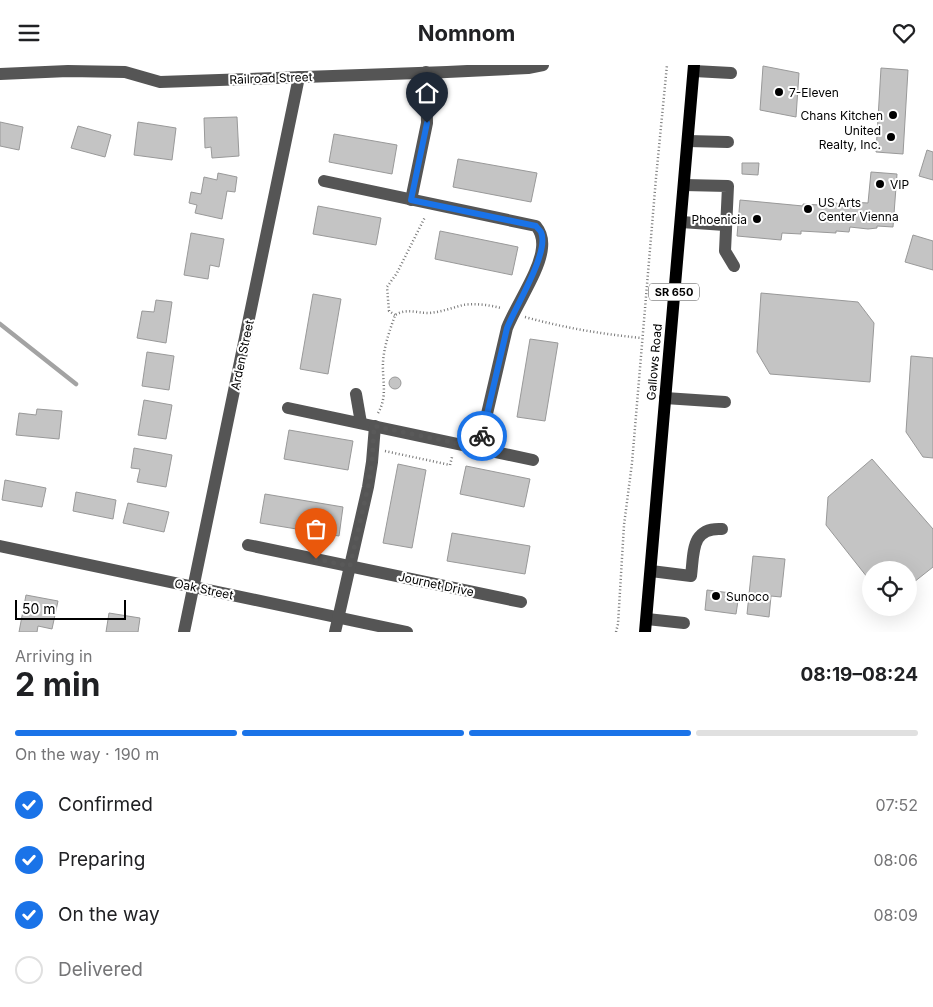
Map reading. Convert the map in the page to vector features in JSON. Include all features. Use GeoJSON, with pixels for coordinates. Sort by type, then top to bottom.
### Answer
{"type":"FeatureCollection","features":[{"type":"Feature","properties":{"kind":"main road","name":"Gallows Road"},"geometry":{"type":"LineString","coordinates":[[646,626],[694,68]]}},
{"type":"Feature","properties":{"kind":"street","name":"Railroad Street"},"geometry":{"type":"LineString","coordinates":[[0,74],[123,69],[160,82],[528,68],[543,65]]}},
{"type":"Feature","properties":{"kind":"street"},"geometry":{"type":"LineString","coordinates":[[694,68],[731,73]]}},
{"type":"Feature","properties":{"kind":"street"},"geometry":{"type":"LineString","coordinates":[[411,200],[427,123],[426,72]]}},
{"type":"Feature","properties":{"kind":"street","name":"Arden Street"},"geometry":{"type":"LineString","coordinates":[[184,632],[299,77]]}},
{"type":"Feature","properties":{"kind":"street"},"geometry":{"type":"LineString","coordinates":[[688,141],[728,142]]}},
{"type":"Feature","properties":{"kind":"street"},"geometry":{"type":"LineString","coordinates":[[324,181],[536,226],[541,233],[542,248],[537,267],[512,313],[507,328],[479,448]]}},
{"type":"Feature","properties":{"kind":"street"},"geometry":{"type":"LineString","coordinates":[[684,185],[728,186],[725,251],[734,266]]}},
{"type":"Feature","properties":{"kind":"street"},"geometry":{"type":"LineString","coordinates":[[681,222],[725,225]]}},
{"type":"Feature","properties":{"kind":"street"},"geometry":{"type":"LineString","coordinates":[[356,394],[360,423]]}},
{"type":"Feature","properties":{"kind":"street"},"geometry":{"type":"LineString","coordinates":[[665,398],[724,402]]}},
{"type":"Feature","properties":{"kind":"street"},"geometry":{"type":"LineString","coordinates":[[288,408],[533,459]]}},
{"type":"Feature","properties":{"kind":"street"},"geometry":{"type":"LineString","coordinates":[[335,632],[368,487],[372,462],[374,426]]}},
{"type":"Feature","properties":{"kind":"street"},"geometry":{"type":"LineString","coordinates":[[651,571],[691,576],[694,547],[700,535],[711,529],[722,529]]}},
{"type":"Feature","properties":{"kind":"street","name":"Journet Drive"},"geometry":{"type":"LineString","coordinates":[[248,545],[522,601]]}},
{"type":"Feature","properties":{"kind":"street","name":"Oak Street"},"geometry":{"type":"LineString","coordinates":[[0,546],[408,632]]}},
{"type":"Feature","properties":{"kind":"street"},"geometry":{"type":"LineString","coordinates":[[646,626],[684,623]]}},
{"type":"Feature","properties":{"kind":"path"},"geometry":{"type":"LineString","coordinates":[[616,632],[624,525],[632,463],[667,65]]}},
{"type":"Feature","properties":{"kind":"path"},"geometry":{"type":"LineString","coordinates":[[395,315],[389,311],[387,287],[397,273],[422,224],[429,204]]}},
{"type":"Feature","properties":{"kind":"path"},"geometry":{"type":"LineString","coordinates":[[374,426],[384,396],[383,362],[395,315],[402,311],[429,313],[465,305],[488,305],[557,326],[600,334],[642,338]]}},
{"type":"Feature","properties":{"kind":"path"},"geometry":{"type":"LineString","coordinates":[[381,457],[382,450],[450,465],[452,453]]}},
{"type":"Feature","properties":{"kind":"building","name":"7-Eleven"},"geometry":{"type":"Polygon","coordinates":[[[763,66],[799,73],[796,117],[760,110],[763,66]]]}},
{"type":"Feature","properties":{"kind":"building"},"geometry":{"type":"Polygon","coordinates":[[[881,68],[908,70],[903,154],[876,152],[881,68]]]}},
{"type":"Feature","properties":{"kind":"building"},"geometry":{"type":"Polygon","coordinates":[[[237,117],[239,156],[212,158],[211,147],[205,148],[204,118],[237,117]]]}},
{"type":"Feature","properties":{"kind":"building"},"geometry":{"type":"Polygon","coordinates":[[[0,122],[23,127],[19,150],[0,146],[0,122]]]}},
{"type":"Feature","properties":{"kind":"building"},"geometry":{"type":"Polygon","coordinates":[[[138,122],[176,128],[172,160],[134,155],[138,122]]]}},
{"type":"Feature","properties":{"kind":"building"},"geometry":{"type":"Polygon","coordinates":[[[78,126],[111,135],[105,157],[71,148],[78,126]]]}},
{"type":"Feature","properties":{"kind":"building"},"geometry":{"type":"Polygon","coordinates":[[[334,134],[397,145],[392,174],[329,162],[334,134]]]}},
{"type":"Feature","properties":{"kind":"building"},"geometry":{"type":"Polygon","coordinates":[[[927,150],[933,152],[933,180],[919,176],[927,150]]]}},
{"type":"Feature","properties":{"kind":"building"},"geometry":{"type":"Polygon","coordinates":[[[458,159],[537,173],[531,202],[453,187],[458,159]]]}},
{"type":"Feature","properties":{"kind":"building"},"geometry":{"type":"Polygon","coordinates":[[[742,163],[759,163],[758,175],[742,174],[742,163]]]}},
{"type":"Feature","properties":{"kind":"building"},"geometry":{"type":"Polygon","coordinates":[[[871,172],[897,174],[893,227],[877,226],[877,228],[868,229],[850,227],[849,232],[836,231],[836,233],[801,231],[801,234],[782,233],[781,240],[737,236],[740,200],[803,206],[803,204],[835,206],[835,203],[850,205],[851,202],[868,203],[871,172]]]}},
{"type":"Feature","properties":{"kind":"building"},"geometry":{"type":"Polygon","coordinates":[[[218,173],[237,177],[235,192],[227,191],[222,219],[195,213],[197,205],[189,203],[191,192],[201,194],[204,177],[217,180],[218,173]]]}},
{"type":"Feature","properties":{"kind":"building"},"geometry":{"type":"Polygon","coordinates":[[[318,206],[381,218],[376,245],[313,234],[318,206]]]}},
{"type":"Feature","properties":{"kind":"building"},"geometry":{"type":"Polygon","coordinates":[[[440,231],[518,247],[512,275],[435,259],[440,231]]]}},
{"type":"Feature","properties":{"kind":"building"},"geometry":{"type":"Polygon","coordinates":[[[191,233],[224,239],[219,267],[210,265],[208,279],[184,275],[191,233]]]}},
{"type":"Feature","properties":{"kind":"building"},"geometry":{"type":"Polygon","coordinates":[[[913,235],[933,241],[933,270],[905,262],[913,235]]]}},
{"type":"Feature","properties":{"kind":"building"},"geometry":{"type":"Polygon","coordinates":[[[761,293],[858,302],[874,323],[870,382],[770,374],[757,352],[761,293]]]}},
{"type":"Feature","properties":{"kind":"building"},"geometry":{"type":"Polygon","coordinates":[[[313,294],[341,299],[328,374],[300,369],[313,294]]]}},
{"type":"Feature","properties":{"kind":"building"},"geometry":{"type":"Polygon","coordinates":[[[156,300],[172,302],[166,343],[137,338],[142,311],[154,312],[156,300]]]}},
{"type":"Feature","properties":{"kind":"building"},"geometry":{"type":"Polygon","coordinates":[[[530,339],[558,343],[545,421],[517,417],[530,339]]]}},
{"type":"Feature","properties":{"kind":"building"},"geometry":{"type":"Polygon","coordinates":[[[147,352],[174,356],[169,390],[142,386],[147,352]]]}},
{"type":"Feature","properties":{"kind":"building"},"geometry":{"type":"Polygon","coordinates":[[[911,356],[933,358],[933,458],[923,457],[906,432],[911,356]]]}},
{"type":"Feature","properties":{"kind":"building"},"geometry":{"type":"Polygon","coordinates":[[[393,377],[397,377],[401,383],[397,389],[393,389],[389,385],[389,381],[393,377]]]}},
{"type":"Feature","properties":{"kind":"building"},"geometry":{"type":"Polygon","coordinates":[[[144,400],[172,405],[166,439],[138,435],[144,400]]]}},
{"type":"Feature","properties":{"kind":"building"},"geometry":{"type":"Polygon","coordinates":[[[37,409],[62,411],[59,439],[16,435],[19,413],[36,415],[37,409]]]}},
{"type":"Feature","properties":{"kind":"building"},"geometry":{"type":"Polygon","coordinates":[[[289,430],[353,441],[348,470],[284,459],[289,430]]]}},
{"type":"Feature","properties":{"kind":"building"},"geometry":{"type":"Polygon","coordinates":[[[134,448],[172,455],[166,487],[137,482],[140,469],[131,468],[134,448]]]}},
{"type":"Feature","properties":{"kind":"building"},"geometry":{"type":"Polygon","coordinates":[[[872,459],[933,529],[933,567],[917,580],[917,561],[862,561],[862,571],[826,525],[828,497],[872,459]]]}},
{"type":"Feature","properties":{"kind":"building"},"geometry":{"type":"Polygon","coordinates":[[[398,464],[426,470],[412,548],[383,543],[398,464]]]}},
{"type":"Feature","properties":{"kind":"building"},"geometry":{"type":"Polygon","coordinates":[[[466,466],[530,479],[524,507],[460,494],[466,466]]]}},
{"type":"Feature","properties":{"kind":"building"},"geometry":{"type":"Polygon","coordinates":[[[5,480],[46,488],[42,507],[2,500],[5,480]]]}},
{"type":"Feature","properties":{"kind":"building"},"geometry":{"type":"Polygon","coordinates":[[[76,492],[116,500],[113,519],[73,511],[76,492]]]}},
{"type":"Feature","properties":{"kind":"building"},"geometry":{"type":"Polygon","coordinates":[[[265,494],[343,507],[339,536],[260,523],[265,494]]]}},
{"type":"Feature","properties":{"kind":"building"},"geometry":{"type":"Polygon","coordinates":[[[128,503],[169,512],[164,532],[123,523],[128,503]]]}},
{"type":"Feature","properties":{"kind":"building"},"geometry":{"type":"Polygon","coordinates":[[[452,533],[530,546],[525,574],[447,561],[452,533]]]}},
{"type":"Feature","properties":{"kind":"building"},"geometry":{"type":"Polygon","coordinates":[[[753,556],[785,559],[781,597],[771,596],[769,617],[747,614],[753,556]]]}},
{"type":"Feature","properties":{"kind":"building"},"geometry":{"type":"Polygon","coordinates":[[[707,590],[739,594],[736,614],[705,610],[707,590]]]}},
{"type":"Feature","properties":{"kind":"building"},"geometry":{"type":"Polygon","coordinates":[[[26,595],[58,601],[52,629],[38,626],[37,632],[19,632],[26,595]]]}},
{"type":"Feature","properties":{"kind":"building"},"geometry":{"type":"Polygon","coordinates":[[[109,613],[140,618],[138,632],[106,632],[109,613]]]}},
{"type":"Feature","properties":{"kind":"waterway"},"geometry":{"type":"LineString","coordinates":[[0,324],[76,384]]}},
{"type":"Feature","properties":{"kind":"way so far"},"geometry":{"type":"LineString","coordinates":[[316,559],[350,566],[368,487],[372,462],[374,426],[479,448],[482,436]]}},
{"type":"Feature","properties":{"kind":"place","name":"7-Eleven"},"geometry":{"type":"Point","coordinates":[779,92]}},
{"type":"Feature","properties":{"kind":"place","name":"Chans Kitchen"},"geometry":{"type":"Point","coordinates":[893,115]}},
{"type":"Feature","properties":{"kind":"place","name":"United Realty, Inc."},"geometry":{"type":"Point","coordinates":[891,137]}},
{"type":"Feature","properties":{"kind":"place","name":"VIP"},"geometry":{"type":"Point","coordinates":[880,184]}},
{"type":"Feature","properties":{"kind":"place","name":"US Arts Center Vienna"},"geometry":{"type":"Point","coordinates":[808,209]}},
{"type":"Feature","properties":{"kind":"place","name":"Phoenicia"},"geometry":{"type":"Point","coordinates":[757,219]}},
{"type":"Feature","properties":{"kind":"place","name":"Sunoco"},"geometry":{"type":"Point","coordinates":[716,596]}},
{"type":"Feature","properties":{"kind":"route"},"geometry":{"type":"LineString","coordinates":[[427,123],[411,200],[536,226],[541,233],[542,248],[537,267],[512,313],[507,328],[482,436]]}}]}
